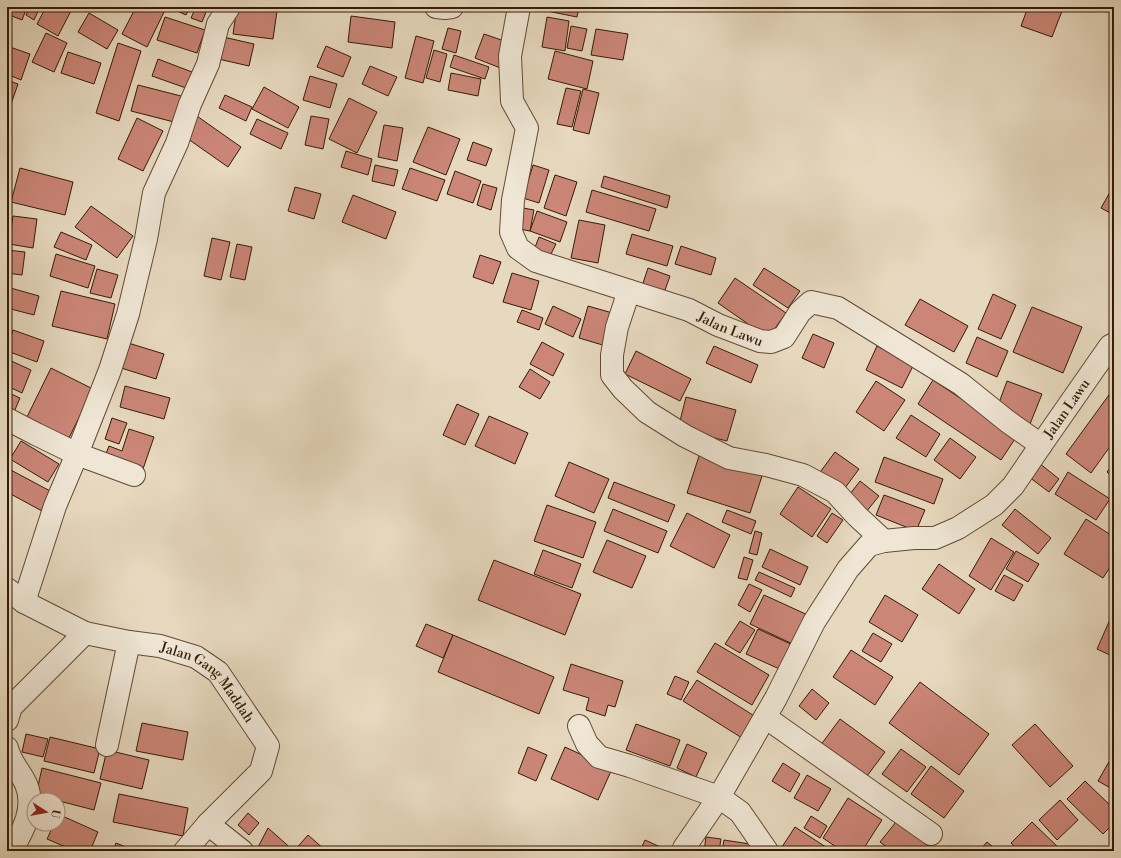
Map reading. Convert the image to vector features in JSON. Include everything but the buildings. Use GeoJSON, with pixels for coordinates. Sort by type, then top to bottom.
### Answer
{"type":"FeatureCollection","features":[{"type":"Feature","properties":{"kind":"street"},"geometry":{"type":"LineString","coordinates":[[24,602],[55,506],[110,370],[128,314],[146,239],[154,193],[177,143],[190,104],[208,64],[218,24],[229,7]]}},
{"type":"Feature","properties":{"kind":"street"},"geometry":{"type":"LineString","coordinates":[[436,7],[452,7]]}},
{"type":"Feature","properties":{"kind":"street","name":"Jalan Lawu"},"geometry":{"type":"LineString","coordinates":[[519,7],[510,56],[512,101],[527,128],[514,200],[511,232],[518,248],[536,261],[689,310],[718,325],[760,341],[771,342],[784,337],[800,312],[811,302],[838,308],[961,384],[1007,421],[1041,445],[1110,346],[1114,344]]}},
{"type":"Feature","properties":{"kind":"street"},"geometry":{"type":"LineString","coordinates":[[630,291],[618,327],[612,355],[612,375],[623,390],[647,412],[684,436],[729,458],[766,464],[803,475],[835,492],[857,516],[884,541]]}},
{"type":"Feature","properties":{"kind":"street"},"geometry":{"type":"LineString","coordinates":[[7,418],[77,454],[134,475]]}},
{"type":"Feature","properties":{"kind":"street"},"geometry":{"type":"LineString","coordinates":[[684,851],[684,848],[719,797],[776,698],[814,622],[848,568],[869,546],[884,541],[914,538],[935,538],[958,528],[994,505],[1013,486],[1041,445]]}},
{"type":"Feature","properties":{"kind":"street","name":"Jalan Gang Maddah"},"geometry":{"type":"LineString","coordinates":[[7,589],[24,602],[85,633],[129,642],[160,646],[196,657],[218,672],[268,746],[261,771],[208,824],[185,851]]}},
{"type":"Feature","properties":{"kind":"street"},"geometry":{"type":"LineString","coordinates":[[7,720],[12,707],[85,633]]}},
{"type":"Feature","properties":{"kind":"street"},"geometry":{"type":"LineString","coordinates":[[108,745],[129,642]]}},
{"type":"Feature","properties":{"kind":"street"},"geometry":{"type":"LineString","coordinates":[[764,717],[931,834]]}},
{"type":"Feature","properties":{"kind":"street"},"geometry":{"type":"LineString","coordinates":[[579,726],[587,744],[599,756],[719,797],[740,812],[767,851]]}},
{"type":"Feature","properties":{"kind":"street"},"geometry":{"type":"LineString","coordinates":[[7,748],[14,765],[26,784],[30,803],[24,829],[11,851]]}},
{"type":"Feature","properties":{"kind":"street"},"geometry":{"type":"LineString","coordinates":[[208,824],[242,851]]}}]}
